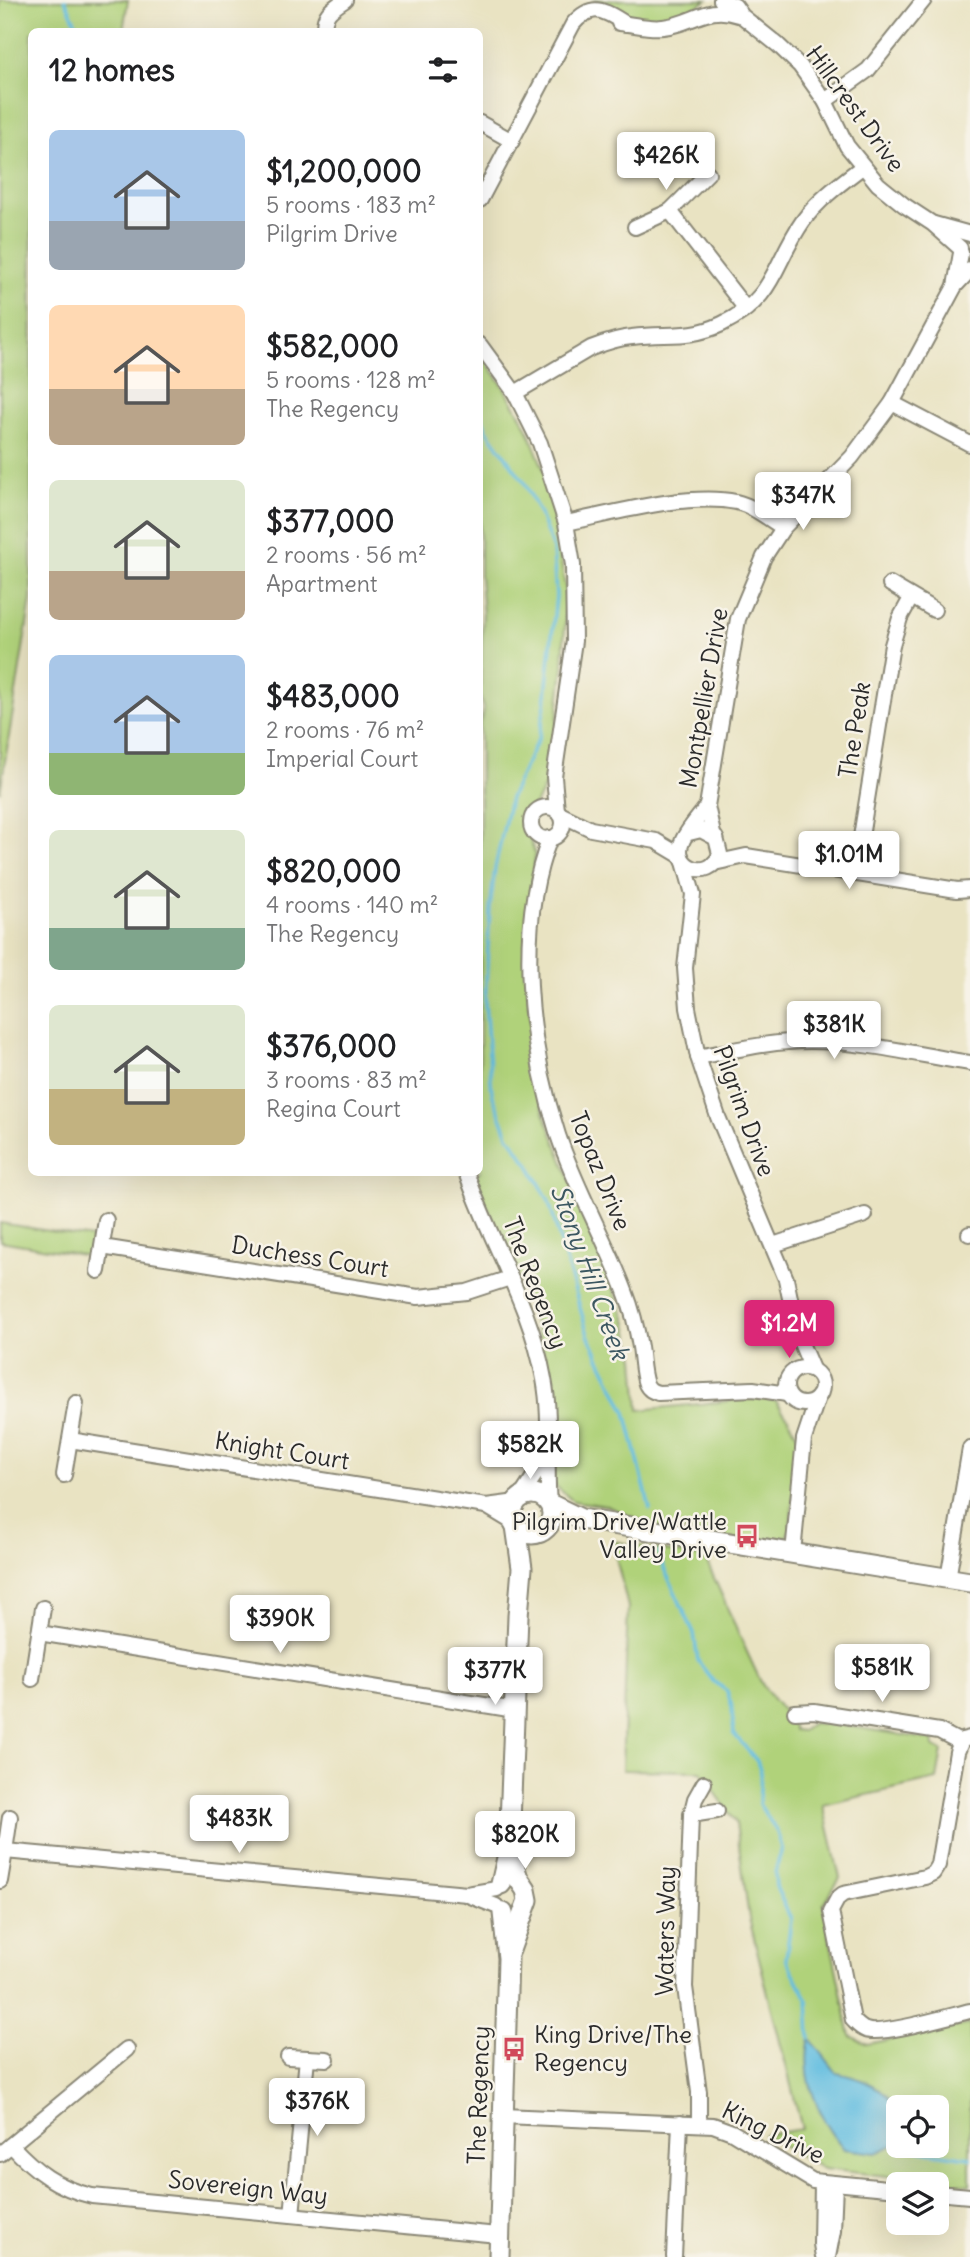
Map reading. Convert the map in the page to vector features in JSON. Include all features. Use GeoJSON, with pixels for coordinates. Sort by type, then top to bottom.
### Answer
{"type":"FeatureCollection","features":[{"type":"Feature","properties":{"kind":"street"},"geometry":{"type":"LineString","coordinates":[[325,28],[326,17],[345,0]]}},
{"type":"Feature","properties":{"kind":"street"},"geometry":{"type":"LineString","coordinates":[[825,101],[867,70],[924,0]]}},
{"type":"Feature","properties":{"kind":"street","name":"Hillcrest Drive"},"geometry":{"type":"LineString","coordinates":[[483,194],[566,41],[587,8],[625,24],[665,27],[713,11],[724,2],[791,56],[825,101],[862,167],[891,196],[933,224],[964,254]]}},
{"type":"Feature","properties":{"kind":"street"},"geometry":{"type":"LineString","coordinates":[[483,125],[512,141]]}},
{"type":"Feature","properties":{"kind":"street"},"geometry":{"type":"LineString","coordinates":[[514,393],[604,343],[632,337],[679,336],[704,331],[746,309],[774,277],[794,236],[808,215],[830,191],[862,167]]}},
{"type":"Feature","properties":{"kind":"street"},"geometry":{"type":"LineString","coordinates":[[635,227],[670,211],[708,173]]}},
{"type":"Feature","properties":{"kind":"street"},"geometry":{"type":"LineString","coordinates":[[670,211],[746,309]]}},
{"type":"Feature","properties":{"kind":"street","name":"Hillcrest Drive"},"geometry":{"type":"LineString","coordinates":[[933,224],[970,234]]}},
{"type":"Feature","properties":{"kind":"street"},"geometry":{"type":"LineString","coordinates":[[964,254],[962,239],[970,234]]}},
{"type":"Feature","properties":{"kind":"street","name":"Montpellier Drive"},"geometry":{"type":"LineString","coordinates":[[715,836],[707,806],[738,619],[764,557],[783,528],[852,457],[892,403],[955,286],[964,254]]}},
{"type":"Feature","properties":{"kind":"street","name":"Montpellier Drive"},"geometry":{"type":"LineString","coordinates":[[955,286],[970,270]]}},
{"type":"Feature","properties":{"kind":"street"},"geometry":{"type":"LineString","coordinates":[[483,349],[514,393],[540,443],[566,523],[573,565],[574,641],[554,777],[562,828],[553,837]]}},
{"type":"Feature","properties":{"kind":"street"},"geometry":{"type":"LineString","coordinates":[[892,403],[970,444]]}},
{"type":"Feature","properties":{"kind":"street"},"geometry":{"type":"LineString","coordinates":[[566,523],[694,499],[716,499],[739,503],[783,528]]}},
{"type":"Feature","properties":{"kind":"street"},"geometry":{"type":"LineString","coordinates":[[890,584],[934,610]]}},
{"type":"Feature","properties":{"kind":"street","name":"The Peak"},"geometry":{"type":"LineString","coordinates":[[855,874],[892,645],[900,618],[911,598]]}},
{"type":"Feature","properties":{"kind":"street"},"geometry":{"type":"LineString","coordinates":[[554,777],[531,824],[535,833],[542,838],[591,829]]}},
{"type":"Feature","properties":{"kind":"street","name":"Montpellier Drive"},"geometry":{"type":"LineString","coordinates":[[687,835],[707,806]]}},
{"type":"Feature","properties":{"kind":"street"},"geometry":{"type":"LineString","coordinates":[[537,810],[547,807],[591,829],[656,841],[701,830],[746,856],[966,892]]}},
{"type":"Feature","properties":{"kind":"street","name":"Topaz Drive"},"geometry":{"type":"LineString","coordinates":[[535,833],[541,861]]}},
{"type":"Feature","properties":{"kind":"street"},"geometry":{"type":"LineString","coordinates":[[683,859],[680,849],[687,835]]}},
{"type":"Feature","properties":{"kind":"street"},"geometry":{"type":"LineString","coordinates":[[713,865],[720,854],[715,836]]}},
{"type":"Feature","properties":{"kind":"street","name":"Topaz Drive"},"geometry":{"type":"LineString","coordinates":[[553,837],[541,861],[530,944],[530,984],[543,1081],[558,1136],[626,1293],[646,1382],[652,1391],[665,1394],[752,1389],[792,1398]]}},
{"type":"Feature","properties":{"kind":"street"},"geometry":{"type":"LineString","coordinates":[[656,841],[700,869],[746,856]]}},
{"type":"Feature","properties":{"kind":"street","name":"Pilgrim Drive"},"geometry":{"type":"LineString","coordinates":[[683,859],[693,894],[685,968],[688,1008],[698,1057],[718,1117],[786,1279],[798,1336],[813,1370]]}},
{"type":"Feature","properties":{"kind":"street","name":"Pilgrim Drive"},"geometry":{"type":"LineString","coordinates":[[693,894],[713,865]]}},
{"type":"Feature","properties":{"kind":"street"},"geometry":{"type":"LineString","coordinates":[[698,1057],[811,1041],[970,1063]]}},
{"type":"Feature","properties":{"kind":"street","name":"The Regency"},"geometry":{"type":"LineString","coordinates":[[468,1176],[531,1330],[544,1378],[549,1422],[549,1504]]}},
{"type":"Feature","properties":{"kind":"street"},"geometry":{"type":"LineString","coordinates":[[773,1245],[865,1216]]}},
{"type":"Feature","properties":{"kind":"street"},"geometry":{"type":"LineString","coordinates":[[98,1270],[106,1220]]}},
{"type":"Feature","properties":{"kind":"street","name":"Duchess Court"},"geometry":{"type":"LineString","coordinates":[[102,1247],[418,1297],[467,1292],[510,1278]]}},
{"type":"Feature","properties":{"kind":"street","name":"Pilgrim Drive"},"geometry":{"type":"LineString","coordinates":[[791,1374],[798,1336]]}},
{"type":"Feature","properties":{"kind":"street"},"geometry":{"type":"LineString","coordinates":[[793,1553],[804,1439],[822,1382],[813,1370],[800,1368],[791,1374],[792,1398],[804,1439]]}},
{"type":"Feature","properties":{"kind":"street","name":"Topaz Drive"},"geometry":{"type":"LineString","coordinates":[[752,1389],[791,1374]]}},
{"type":"Feature","properties":{"kind":"street"},"geometry":{"type":"LineString","coordinates":[[792,1398],[808,1403],[818,1397]]}},
{"type":"Feature","properties":{"kind":"street"},"geometry":{"type":"LineString","coordinates":[[64,1475],[76,1403]]}},
{"type":"Feature","properties":{"kind":"street","name":"Knight Court"},"geometry":{"type":"LineString","coordinates":[[70,1440],[486,1506],[518,1500]]}},
{"type":"Feature","properties":{"kind":"street"},"geometry":{"type":"LineString","coordinates":[[948,1579],[970,1448]]}},
{"type":"Feature","properties":{"kind":"street"},"geometry":{"type":"LineString","coordinates":[[547,1457],[512,1512],[515,1525],[520,1531],[531,1535],[581,1519]]}},
{"type":"Feature","properties":{"kind":"street"},"geometry":{"type":"LineString","coordinates":[[518,1500],[532,1494],[539,1495],[549,1504],[581,1519],[970,1582]]}},
{"type":"Feature","properties":{"kind":"street"},"geometry":{"type":"LineString","coordinates":[[545,1530],[552,1517],[549,1504]]}},
{"type":"Feature","properties":{"kind":"street","name":"Knight Court"},"geometry":{"type":"LineString","coordinates":[[486,1506],[515,1525]]}},
{"type":"Feature","properties":{"kind":"street","name":"The Regency"},"geometry":{"type":"LineString","coordinates":[[497,2257],[508,1958],[499,1898],[509,1849],[522,1567],[515,1525]]}},
{"type":"Feature","properties":{"kind":"street","name":"The Regency"},"geometry":{"type":"LineString","coordinates":[[522,1567],[545,1530]]}},
{"type":"Feature","properties":{"kind":"street"},"geometry":{"type":"LineString","coordinates":[[32,1679],[43,1608]]}},
{"type":"Feature","properties":{"kind":"street"},"geometry":{"type":"LineString","coordinates":[[39,1633],[515,1710]]}},
{"type":"Feature","properties":{"kind":"street"},"geometry":{"type":"LineString","coordinates":[[795,1712],[814,1711],[939,1731],[965,1740],[955,1758],[938,1865],[933,1873],[843,1894],[833,1904],[831,1911],[853,2020],[860,2027],[883,2031],[970,2011]]}},
{"type":"Feature","properties":{"kind":"street","name":"Waters Way"},"geometry":{"type":"LineString","coordinates":[[699,2123],[698,2092],[685,1987],[691,1815],[695,1799],[704,1783]]}},
{"type":"Feature","properties":{"kind":"street"},"geometry":{"type":"LineString","coordinates":[[691,1815],[717,1811]]}},
{"type":"Feature","properties":{"kind":"street"},"geometry":{"type":"LineString","coordinates":[[0,1881],[10,1817]]}},
{"type":"Feature","properties":{"kind":"street","name":"The Regency"},"geometry":{"type":"LineString","coordinates":[[509,1849],[523,1886]]}},
{"type":"Feature","properties":{"kind":"street"},"geometry":{"type":"LineString","coordinates":[[5,1851],[499,1898],[514,1915],[524,1909],[528,1900],[523,1886],[513,1881],[499,1898]]}},
{"type":"Feature","properties":{"kind":"street","name":"The Regency"},"geometry":{"type":"LineString","coordinates":[[508,1958],[524,1909]]}},
{"type":"Feature","properties":{"kind":"street","name":"Sovereign Way"},"geometry":{"type":"LineString","coordinates":[[127,2049],[5,2150],[57,2184],[80,2193],[498,2235]]}},
{"type":"Feature","properties":{"kind":"street"},"geometry":{"type":"LineString","coordinates":[[288,2056],[327,2059]]}},
{"type":"Feature","properties":{"kind":"street"},"geometry":{"type":"LineString","coordinates":[[292,2215],[307,2058]]}},
{"type":"Feature","properties":{"kind":"street","name":"King Drive"},"geometry":{"type":"LineString","coordinates":[[503,2116],[699,2123],[722,2127],[804,2177],[829,2183],[886,2188]]}},
{"type":"Feature","properties":{"kind":"street"},"geometry":{"type":"LineString","coordinates":[[674,2257],[680,2123]]}},
{"type":"Feature","properties":{"kind":"street"},"geometry":{"type":"LineString","coordinates":[[826,2257],[821,2244],[829,2183]]}},
{"type":"Feature","properties":{"kind":"street"},"geometry":{"type":"LineString","coordinates":[[949,2194],[970,2196]]}},
{"type":"Feature","properties":{"kind":"green space"},"geometry":{"type":"Polygon","coordinates":[[[0,0],[128,0],[123,28],[28,28],[28,618],[0,792],[0,0]]]}},
{"type":"Feature","properties":{"kind":"green space"},"geometry":{"type":"Polygon","coordinates":[[[594,0],[707,0],[679,14],[651,20],[622,15],[594,0]]]}},
{"type":"Feature","properties":{"kind":"green space"},"geometry":{"type":"Polygon","coordinates":[[[483,356],[526,425],[549,483],[566,593],[563,668],[555,740],[546,784],[525,823],[535,855],[525,949],[535,1076],[544,1113],[627,1323],[635,1358],[639,1410],[760,1398],[776,1401],[791,1423],[799,1439],[790,1530],[785,1540],[771,1546],[650,1525],[607,1506],[573,1501],[552,1483],[556,1437],[551,1379],[530,1307],[474,1176],[483,1176],[483,356]]]}},
{"type":"Feature","properties":{"kind":"green space"},"geometry":{"type":"Polygon","coordinates":[[[0,1223],[92,1238],[89,1256],[0,1241],[0,1223]]]}},
{"type":"Feature","properties":{"kind":"green space"},"geometry":{"type":"Polygon","coordinates":[[[612,1541],[705,1558],[761,1682],[794,1730],[802,1731],[812,1723],[841,1725],[934,1740],[933,1746],[942,1751],[937,1779],[823,1805],[840,1878],[823,1905],[850,2036],[867,2044],[970,2024],[970,2185],[949,2183],[949,2172],[886,2172],[886,2176],[823,2169],[764,2135],[802,2129],[749,1918],[736,1823],[701,1771],[622,1770],[628,1607],[612,1541]]]}},
{"type":"Feature","properties":{"kind":"water"},"geometry":{"type":"Polygon","coordinates":[[[810,2038],[837,2073],[864,2081],[886,2096],[886,2148],[876,2153],[844,2149],[827,2124],[814,2097],[808,2053],[810,2038]]]}},
{"type":"Feature","properties":{"kind":"waterway","name":"Stony Hill Creek"},"geometry":{"type":"LineString","coordinates":[[65,0],[78,28]]}},
{"type":"Feature","properties":{"kind":"waterway","name":"Stony Hill Creek"},"geometry":{"type":"LineString","coordinates":[[483,420],[486,429],[524,482],[539,512],[553,549],[556,596],[539,737],[510,798],[495,868],[485,1003],[492,1094],[508,1135],[548,1199],[588,1335],[626,1412],[650,1509]]}},
{"type":"Feature","properties":{"kind":"waterway","name":"Stony Hill Creek"},"geometry":{"type":"LineString","coordinates":[[659,1553],[694,1633],[698,1661],[713,1681],[727,1691],[732,1707],[734,1734],[757,1761],[761,1773],[759,1804],[777,1832],[782,1848],[775,1873],[776,1887],[791,1919],[786,1959],[808,2000],[810,2038]]}},
{"type":"Feature","properties":{"kind":"waterway","name":"Stony Hill Creek"},"geometry":{"type":"LineString","coordinates":[[949,2155],[970,2158]]}},
{"type":"Feature","properties":{"kind":"place","name":"Pilgrim Drive/Wattle Valley Drive"},"geometry":{"type":"Point","coordinates":[747,1536]}},
{"type":"Feature","properties":{"kind":"place","name":"King Drive/The Regency"},"geometry":{"type":"Point","coordinates":[514,2049]}}]}
